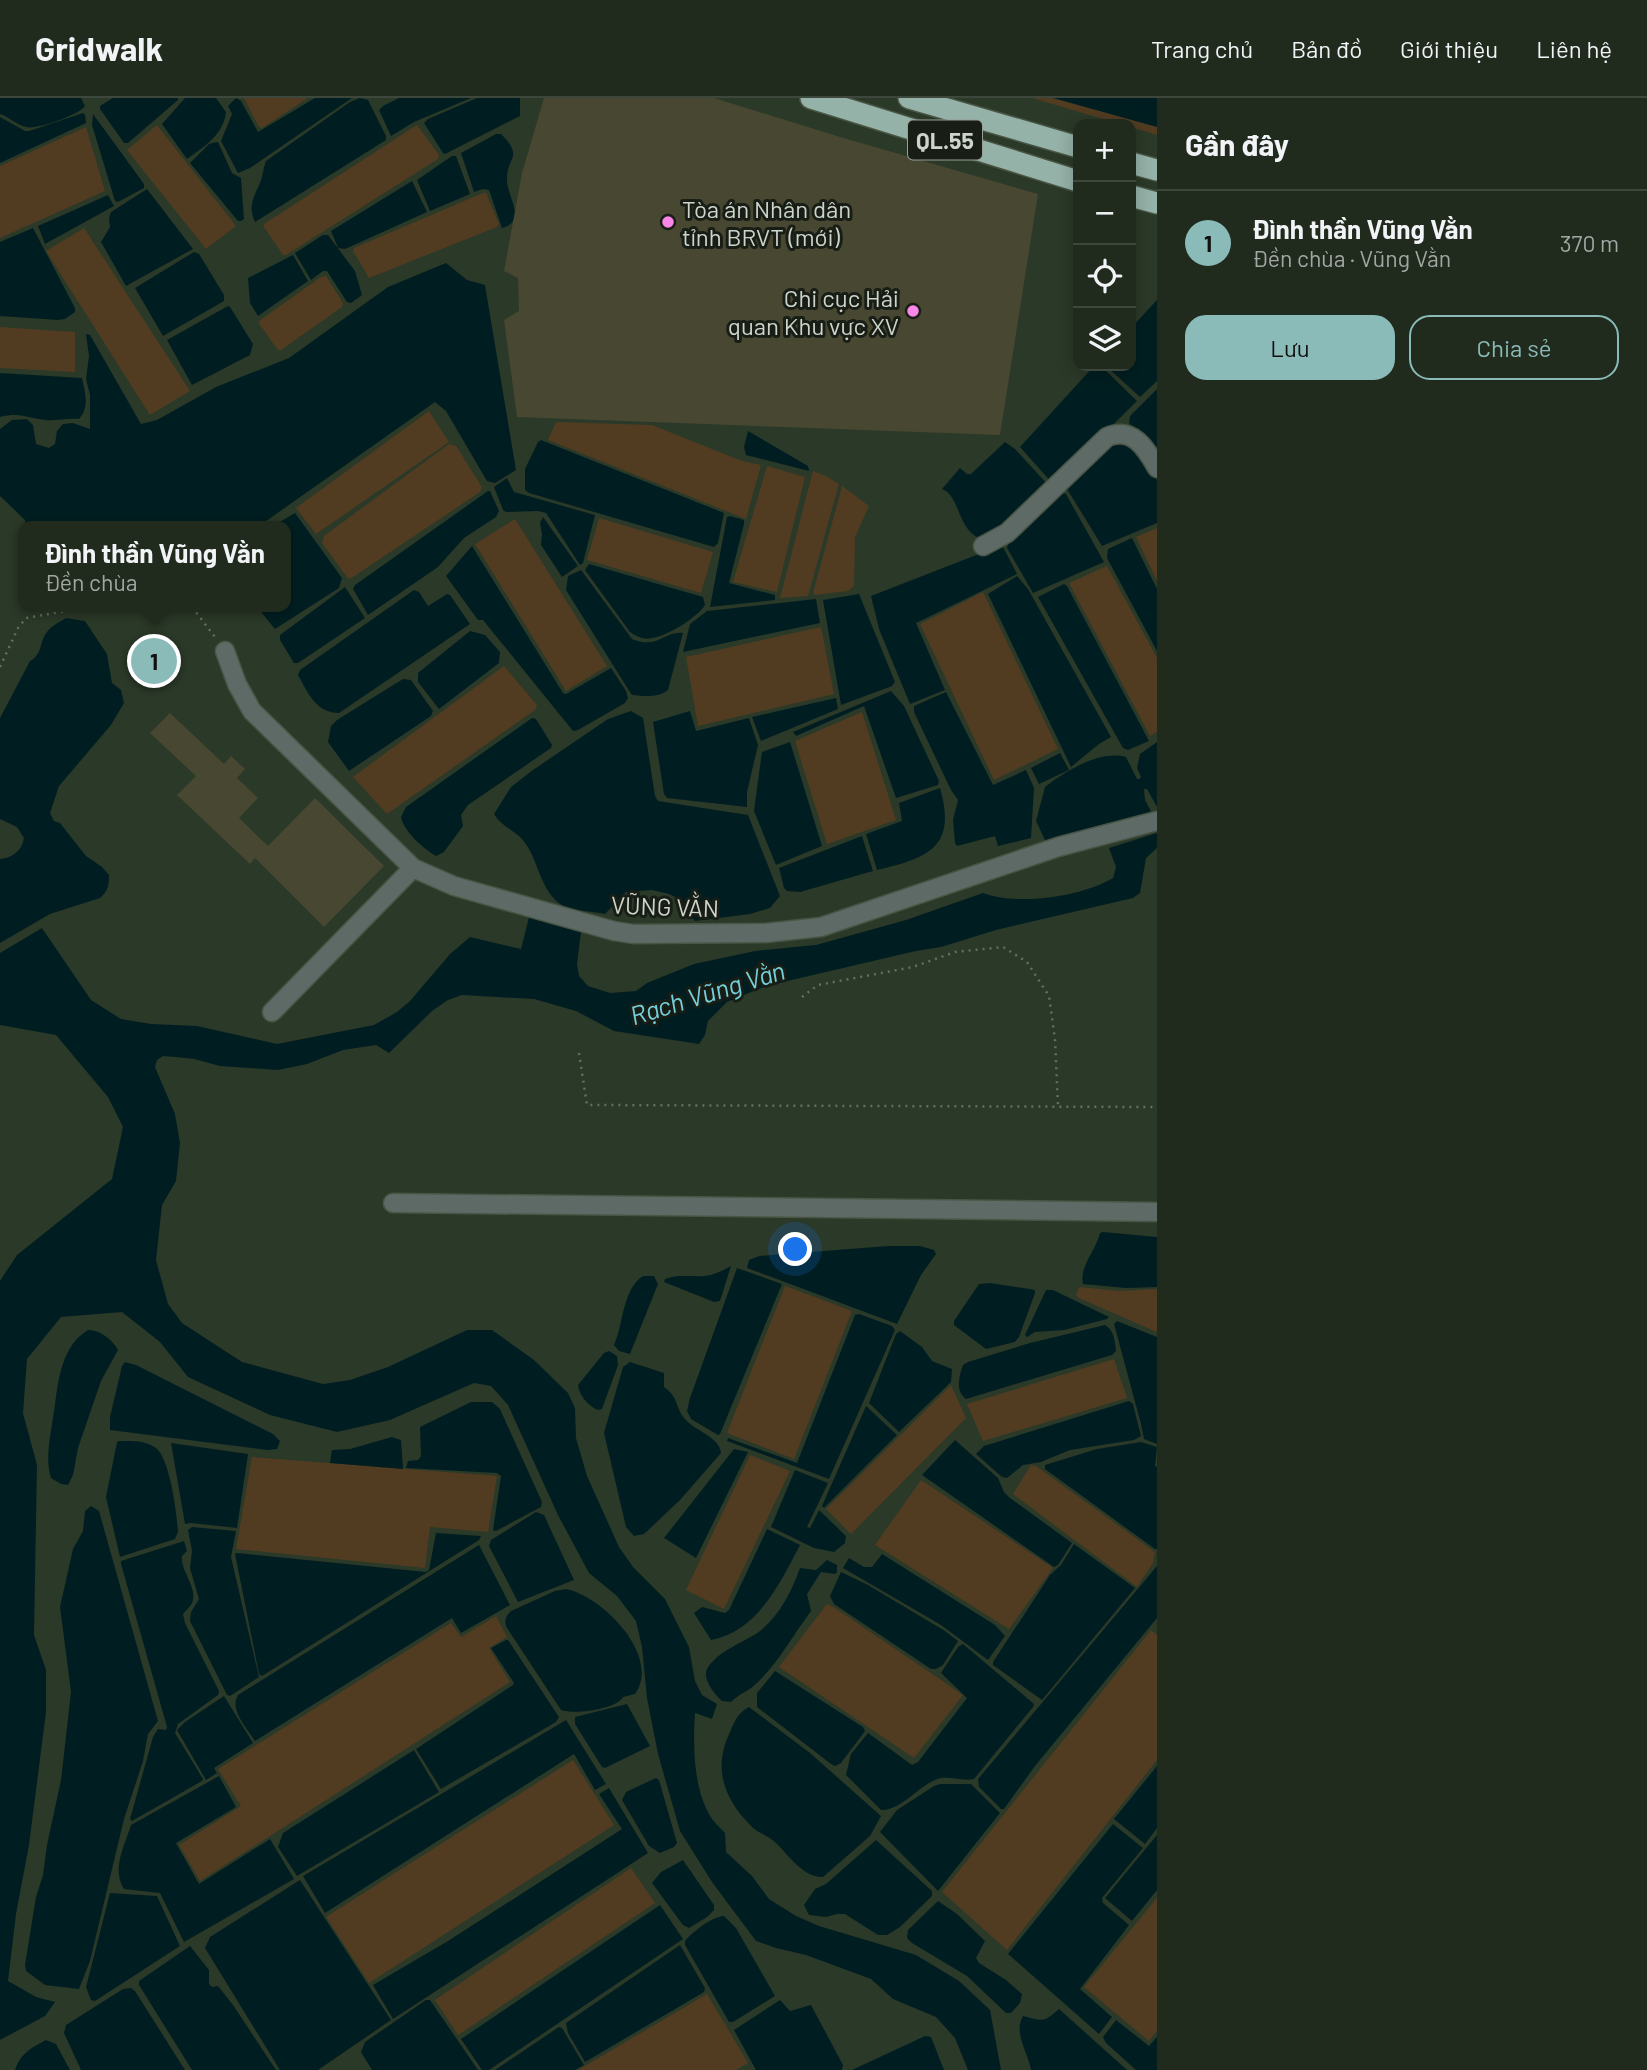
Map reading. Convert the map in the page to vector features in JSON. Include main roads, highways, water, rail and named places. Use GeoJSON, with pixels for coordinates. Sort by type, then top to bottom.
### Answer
{"type":"FeatureCollection","features":[{"type":"Feature","properties":{"kind":"highway","name":"QL.55"},"geometry":{"type":"LineString","coordinates":[[811,98],[1073,179]]}},
{"type":"Feature","properties":{"kind":"highway","name":"QL.55"},"geometry":{"type":"LineString","coordinates":[[908,98],[1073,146]]}},
{"type":"Feature","properties":{"kind":"highway"},"geometry":{"type":"LineString","coordinates":[[1136,164],[1157,170]]}},
{"type":"Feature","properties":{"kind":"highway"},"geometry":{"type":"LineString","coordinates":[[1136,198],[1157,204]]}},
{"type":"Feature","properties":{"kind":"water"},"geometry":{"type":"Polygon","coordinates":[[[0,98],[81,98],[85,106],[57,121],[26,127],[0,114],[0,98]]]}},
{"type":"Feature","properties":{"kind":"water"},"geometry":{"type":"Polygon","coordinates":[[[113,98],[178,100],[128,143],[124,143],[100,109],[100,106],[113,98]]]}},
{"type":"Feature","properties":{"kind":"water"},"geometry":{"type":"Polygon","coordinates":[[[185,98],[216,98],[226,112],[217,133],[187,159],[162,124],[185,98]]]}},
{"type":"Feature","properties":{"kind":"water"},"geometry":{"type":"Polygon","coordinates":[[[236,98],[241,101],[258,132],[315,98],[352,98],[250,168],[238,173],[221,141],[232,114],[228,106],[236,98]]]}},
{"type":"Feature","properties":{"kind":"water"},"geometry":{"type":"Polygon","coordinates":[[[360,98],[368,100],[386,140],[255,222],[252,202],[266,161],[350,102],[360,98]]]}},
{"type":"Feature","properties":{"kind":"water"},"geometry":{"type":"Polygon","coordinates":[[[399,98],[471,98],[414,122],[391,136],[379,110],[399,98]]]}},
{"type":"Feature","properties":{"kind":"water"},"geometry":{"type":"Polygon","coordinates":[[[477,98],[520,98],[520,116],[443,153],[424,123],[477,98]]]}},
{"type":"Feature","properties":{"kind":"water"},"geometry":{"type":"Polygon","coordinates":[[[1053,98],[1157,98],[1157,127],[1053,98]]]}},
{"type":"Feature","properties":{"kind":"water"},"geometry":{"type":"Polygon","coordinates":[[[83,113],[86,123],[0,163],[0,117],[29,131],[83,113]]]}},
{"type":"Feature","properties":{"kind":"water"},"geometry":{"type":"Polygon","coordinates":[[[93,114],[144,184],[144,188],[118,202],[115,201],[92,125],[93,114]]]}},
{"type":"Feature","properties":{"kind":"water"},"geometry":{"type":"Polygon","coordinates":[[[496,134],[501,134],[513,153],[507,180],[515,214],[510,225],[502,228],[489,190],[474,192],[461,153],[496,134]]]}},
{"type":"Feature","properties":{"kind":"water"},"geometry":{"type":"Polygon","coordinates":[[[218,142],[232,173],[241,178],[244,219],[241,221],[238,221],[190,163],[209,144],[218,142]]]}},
{"type":"Feature","properties":{"kind":"water"},"geometry":{"type":"Polygon","coordinates":[[[456,156],[470,194],[430,211],[417,180],[456,156]]]}},
{"type":"Feature","properties":{"kind":"water"},"geometry":{"type":"Polygon","coordinates":[[[412,181],[427,212],[345,249],[338,248],[331,231],[412,181]]]}},
{"type":"Feature","properties":{"kind":"water"},"geometry":{"type":"Polygon","coordinates":[[[147,189],[193,249],[126,286],[101,242],[110,227],[111,212],[147,189]]]}},
{"type":"Feature","properties":{"kind":"water"},"geometry":{"type":"Polygon","coordinates":[[[108,195],[114,206],[45,244],[38,226],[108,195]]]}},
{"type":"Feature","properties":{"kind":"water"},"geometry":{"type":"Polygon","coordinates":[[[33,228],[75,308],[75,312],[65,319],[0,316],[0,242],[33,228]]]}},
{"type":"Feature","properties":{"kind":"water"},"geometry":{"type":"Polygon","coordinates":[[[323,235],[328,235],[355,271],[362,295],[351,303],[347,302],[327,271],[311,280],[295,253],[323,235]]]}},
{"type":"Feature","properties":{"kind":"water"},"geometry":{"type":"Polygon","coordinates":[[[194,252],[199,254],[224,295],[224,301],[163,336],[135,288],[194,252]]]}},
{"type":"Feature","properties":{"kind":"water"},"geometry":{"type":"Polygon","coordinates":[[[293,255],[308,281],[258,316],[250,303],[248,278],[293,255]]]}},
{"type":"Feature","properties":{"kind":"water"},"geometry":{"type":"Polygon","coordinates":[[[446,263],[467,280],[485,285],[516,470],[495,483],[487,481],[446,411],[435,402],[266,521],[25,521],[0,496],[0,429],[12,420],[27,419],[33,425],[36,444],[49,448],[55,444],[57,431],[63,424],[73,423],[90,429],[86,334],[90,335],[141,424],[157,420],[216,387],[289,358],[388,287],[446,263]]]}},
{"type":"Feature","properties":{"kind":"water"},"geometry":{"type":"Polygon","coordinates":[[[1157,300],[1157,381],[1140,397],[1111,371],[1136,371],[1136,323],[1157,300]]]}},
{"type":"Feature","properties":{"kind":"water"},"geometry":{"type":"Polygon","coordinates":[[[228,306],[253,344],[250,355],[192,385],[167,340],[228,306]]]}},
{"type":"Feature","properties":{"kind":"water"},"geometry":{"type":"Polygon","coordinates":[[[1089,371],[1106,371],[1137,401],[1053,484],[1020,447],[1089,371]]]}},
{"type":"Feature","properties":{"kind":"water"},"geometry":{"type":"Polygon","coordinates":[[[0,373],[82,378],[85,410],[79,419],[53,420],[18,415],[0,417],[0,373]]]}},
{"type":"Feature","properties":{"kind":"water"},"geometry":{"type":"Polygon","coordinates":[[[1157,389],[1157,457],[1129,423],[1130,416],[1157,389]]]}},
{"type":"Feature","properties":{"kind":"water"},"geometry":{"type":"Polygon","coordinates":[[[748,431],[808,466],[809,471],[746,455],[744,447],[748,431]]]}},
{"type":"Feature","properties":{"kind":"water"},"geometry":{"type":"Polygon","coordinates":[[[541,440],[724,513],[718,543],[714,547],[529,493],[525,490],[525,469],[541,440]]]}},
{"type":"Feature","properties":{"kind":"water"},"geometry":{"type":"Polygon","coordinates":[[[1116,441],[1136,448],[1157,480],[1157,523],[1102,546],[1067,489],[1111,442],[1116,441]]]}},
{"type":"Feature","properties":{"kind":"water"},"geometry":{"type":"Polygon","coordinates":[[[1005,442],[1015,449],[1049,486],[989,537],[979,538],[966,527],[952,498],[942,489],[960,468],[971,474],[1005,442]]]}},
{"type":"Feature","properties":{"kind":"water"},"geometry":{"type":"Polygon","coordinates":[[[507,478],[514,492],[595,515],[583,563],[580,565],[546,513],[503,510],[494,487],[507,478]]]}},
{"type":"Feature","properties":{"kind":"water"},"geometry":{"type":"Polygon","coordinates":[[[488,491],[499,511],[496,517],[464,538],[438,567],[368,615],[353,589],[355,585],[488,491]]]}},
{"type":"Feature","properties":{"kind":"water"},"geometry":{"type":"Polygon","coordinates":[[[1060,492],[1066,494],[1104,562],[1033,593],[1007,548],[1010,538],[1060,492]]]}},
{"type":"Feature","properties":{"kind":"water"},"geometry":{"type":"Polygon","coordinates":[[[295,513],[342,578],[339,588],[275,629],[261,612],[291,612],[291,521],[281,521],[295,513]]]}},
{"type":"Feature","properties":{"kind":"water"},"geometry":{"type":"Polygon","coordinates":[[[543,517],[578,566],[562,577],[541,545],[540,523],[543,517]]]}},
{"type":"Feature","properties":{"kind":"water"},"geometry":{"type":"Polygon","coordinates":[[[727,517],[744,520],[744,524],[729,583],[775,595],[775,600],[710,607],[727,517]]]}},
{"type":"Feature","properties":{"kind":"water"},"geometry":{"type":"Polygon","coordinates":[[[1132,538],[1157,589],[1157,651],[1107,558],[1108,549],[1132,538]]]}},
{"type":"Feature","properties":{"kind":"water"},"geometry":{"type":"Polygon","coordinates":[[[1002,545],[1017,574],[916,623],[945,690],[910,704],[879,629],[871,596],[1002,545]]]}},
{"type":"Feature","properties":{"kind":"water"},"geometry":{"type":"Polygon","coordinates":[[[472,546],[563,693],[566,694],[611,668],[626,691],[628,698],[625,703],[573,731],[483,620],[478,620],[446,576],[472,546]]]}},
{"type":"Feature","properties":{"kind":"water"},"geometry":{"type":"Polygon","coordinates":[[[589,564],[703,597],[705,605],[696,615],[673,630],[658,637],[641,638],[630,632],[585,570],[589,564]]]}},
{"type":"Feature","properties":{"kind":"water"},"geometry":{"type":"Polygon","coordinates":[[[581,570],[632,639],[648,642],[683,633],[668,690],[664,693],[632,695],[566,590],[568,576],[581,570]]]}},
{"type":"Feature","properties":{"kind":"water"},"geometry":{"type":"Polygon","coordinates":[[[1017,576],[1028,589],[1111,737],[1071,767],[988,594],[1017,576]]]}},
{"type":"Feature","properties":{"kind":"water"},"geometry":{"type":"Polygon","coordinates":[[[1064,584],[1149,741],[1128,750],[1123,748],[1038,597],[1064,584]]]}},
{"type":"Feature","properties":{"kind":"water"},"geometry":{"type":"Polygon","coordinates":[[[345,587],[365,618],[298,663],[294,663],[280,640],[280,635],[345,587]]]}},
{"type":"Feature","properties":{"kind":"water"},"geometry":{"type":"Polygon","coordinates":[[[414,590],[419,592],[428,606],[447,594],[450,595],[470,624],[339,713],[324,710],[309,695],[298,675],[300,670],[414,590]]]}},
{"type":"Feature","properties":{"kind":"water"},"geometry":{"type":"Polygon","coordinates":[[[859,594],[895,682],[892,686],[841,705],[823,600],[859,594]]]}},
{"type":"Feature","properties":{"kind":"water"},"geometry":{"type":"Polygon","coordinates":[[[816,599],[820,623],[683,652],[690,624],[707,611],[816,599]]]}},
{"type":"Feature","properties":{"kind":"water"},"geometry":{"type":"Polygon","coordinates":[[[66,618],[85,621],[107,654],[112,683],[121,690],[124,703],[111,725],[59,786],[50,813],[86,856],[109,875],[108,885],[100,898],[50,914],[0,943],[0,859],[16,853],[24,838],[17,827],[0,819],[0,718],[47,632],[66,618]]]}},
{"type":"Feature","properties":{"kind":"water"},"geometry":{"type":"Polygon","coordinates":[[[470,631],[485,635],[500,652],[499,663],[439,709],[418,682],[418,673],[470,631]]]}},
{"type":"Feature","properties":{"kind":"water"},"geometry":{"type":"Polygon","coordinates":[[[403,679],[411,680],[433,711],[431,716],[349,771],[328,742],[331,726],[403,679]]]}},
{"type":"Feature","properties":{"kind":"water"},"geometry":{"type":"Polygon","coordinates":[[[891,691],[904,706],[939,781],[938,785],[896,798],[864,706],[796,736],[793,732],[891,691]]]}},
{"type":"Feature","properties":{"kind":"water"},"geometry":{"type":"Polygon","coordinates":[[[946,692],[993,785],[1026,770],[1034,788],[1031,838],[998,846],[995,836],[957,846],[955,843],[953,820],[958,800],[914,712],[914,706],[946,692]]]}},
{"type":"Feature","properties":{"kind":"water"},"geometry":{"type":"Polygon","coordinates":[[[836,698],[838,709],[761,741],[752,717],[836,698]]]}},
{"type":"Feature","properties":{"kind":"water"},"geometry":{"type":"Polygon","coordinates":[[[631,711],[643,718],[658,801],[748,815],[780,896],[770,908],[750,914],[695,921],[675,897],[652,890],[626,892],[605,914],[566,907],[548,891],[528,847],[494,814],[511,787],[533,770],[608,719],[631,711]]]}},
{"type":"Feature","properties":{"kind":"water"},"geometry":{"type":"Polygon","coordinates":[[[690,711],[696,731],[749,718],[758,745],[747,792],[747,807],[667,798],[664,794],[653,722],[690,711]]]}},
{"type":"Feature","properties":{"kind":"water"},"geometry":{"type":"Polygon","coordinates":[[[532,718],[536,719],[552,745],[551,748],[468,805],[461,815],[463,826],[444,852],[436,856],[420,844],[403,823],[401,817],[406,807],[532,718]]]}},
{"type":"Feature","properties":{"kind":"water"},"geometry":{"type":"Polygon","coordinates":[[[790,742],[822,846],[776,865],[754,811],[762,752],[790,742]]]}},
{"type":"Feature","properties":{"kind":"water"},"geometry":{"type":"Polygon","coordinates":[[[1157,742],[1157,807],[1147,789],[1144,789],[1145,800],[1151,811],[1144,819],[1052,842],[1045,840],[1036,821],[1045,787],[1083,763],[1105,756],[1126,757],[1139,779],[1141,777],[1137,768],[1140,754],[1157,742]]]}},
{"type":"Feature","properties":{"kind":"water"},"geometry":{"type":"Polygon","coordinates":[[[1060,753],[1069,770],[1039,784],[1031,768],[1060,753]]]}},
{"type":"Feature","properties":{"kind":"water"},"geometry":{"type":"Polygon","coordinates":[[[940,788],[945,824],[934,847],[911,860],[877,870],[866,834],[902,821],[899,803],[940,788]]]}},
{"type":"Feature","properties":{"kind":"water","name":"Rạch Vũng Vằn"},"geometry":{"type":"Polygon","coordinates":[[[1157,833],[1157,848],[1146,858],[1140,893],[1133,898],[996,930],[941,947],[766,986],[727,1002],[708,1021],[705,1035],[699,1044],[614,1031],[576,1011],[534,999],[462,995],[448,1000],[432,1011],[389,1053],[376,1045],[343,1050],[307,1064],[278,1070],[220,1066],[194,1059],[163,1056],[157,1060],[155,1067],[175,1114],[180,1143],[176,1181],[162,1205],[156,1260],[168,1304],[182,1323],[242,1362],[323,1384],[350,1380],[388,1367],[467,1330],[492,1330],[534,1360],[568,1393],[575,1408],[576,1438],[587,1476],[619,1547],[633,1567],[665,1599],[689,1647],[695,1681],[702,1695],[717,1704],[712,1719],[695,1713],[694,1752],[700,1792],[710,1816],[725,1833],[726,1852],[752,1876],[769,1899],[796,1916],[819,1926],[916,1955],[959,1981],[990,2010],[1001,2070],[968,2070],[955,2038],[936,2017],[893,1999],[871,1979],[806,1955],[756,1941],[712,1882],[680,1831],[658,1754],[636,1621],[617,1596],[589,1573],[558,1515],[508,1405],[491,1386],[474,1383],[390,1420],[337,1432],[270,1415],[188,1377],[160,1342],[122,1312],[61,1317],[27,1359],[23,1413],[37,1465],[34,1635],[46,1670],[46,1712],[8,1981],[36,1997],[55,2002],[45,2016],[0,2040],[0,1281],[17,1255],[112,1179],[123,1127],[108,1097],[56,1035],[0,1025],[0,953],[42,928],[91,1000],[121,1019],[151,1024],[197,1026],[277,1044],[374,1025],[410,1001],[450,954],[470,937],[521,949],[529,917],[581,932],[577,964],[579,976],[588,986],[610,993],[636,991],[647,983],[694,964],[755,951],[816,945],[906,920],[983,893],[997,897],[1031,899],[1084,890],[1113,878],[1116,867],[1109,848],[1157,833]]]}},
{"type":"Feature","properties":{"kind":"water"},"geometry":{"type":"Polygon","coordinates":[[[862,836],[873,871],[800,892],[787,891],[784,888],[779,868],[862,836]]]}},
{"type":"Feature","properties":{"kind":"water"},"geometry":{"type":"Polygon","coordinates":[[[1100,1233],[1157,1237],[1157,1287],[1126,1288],[1083,1284],[1083,1271],[1100,1233]]]}},
{"type":"Feature","properties":{"kind":"water"},"geometry":{"type":"Polygon","coordinates":[[[920,1246],[934,1250],[936,1254],[921,1275],[897,1324],[747,1268],[749,1260],[759,1256],[920,1246]]]}},
{"type":"Feature","properties":{"kind":"water"},"geometry":{"type":"Polygon","coordinates":[[[731,1266],[720,1301],[714,1302],[664,1282],[665,1279],[675,1277],[712,1275],[731,1266]]]}},
{"type":"Feature","properties":{"kind":"water"},"geometry":{"type":"Polygon","coordinates":[[[737,1268],[782,1284],[718,1435],[691,1419],[687,1411],[737,1268]]]}},
{"type":"Feature","properties":{"kind":"water"},"geometry":{"type":"Polygon","coordinates":[[[643,1276],[654,1276],[658,1284],[630,1354],[619,1351],[614,1345],[627,1298],[636,1282],[643,1276]]]}},
{"type":"Feature","properties":{"kind":"water"},"geometry":{"type":"Polygon","coordinates":[[[990,1283],[1035,1290],[1035,1293],[1015,1342],[986,1349],[954,1325],[954,1321],[979,1284],[990,1283]]]}},
{"type":"Feature","properties":{"kind":"water"},"geometry":{"type":"Polygon","coordinates":[[[1046,1290],[1053,1290],[1109,1317],[1064,1330],[1035,1332],[1027,1337],[1025,1335],[1046,1290]]]}},
{"type":"Feature","properties":{"kind":"water"},"geometry":{"type":"Polygon","coordinates":[[[855,1315],[892,1326],[895,1330],[829,1479],[727,1441],[728,1438],[797,1463],[855,1315]]]}},
{"type":"Feature","properties":{"kind":"water"},"geometry":{"type":"Polygon","coordinates":[[[1117,1321],[1157,1337],[1157,1444],[1144,1439],[1114,1324],[1117,1321]]]}},
{"type":"Feature","properties":{"kind":"water"},"geometry":{"type":"Polygon","coordinates":[[[1105,1325],[1114,1340],[1116,1351],[1112,1355],[966,1399],[960,1392],[960,1374],[963,1365],[968,1362],[1030,1343],[1105,1325]]]}},
{"type":"Feature","properties":{"kind":"water"},"geometry":{"type":"Polygon","coordinates":[[[88,1330],[106,1336],[118,1350],[101,1381],[78,1448],[73,1475],[68,1485],[61,1484],[51,1478],[48,1463],[58,1382],[71,1347],[88,1330]]]}},
{"type":"Feature","properties":{"kind":"water"},"geometry":{"type":"Polygon","coordinates":[[[900,1331],[922,1347],[932,1361],[952,1369],[951,1382],[899,1432],[869,1403],[896,1334],[900,1331]]]}},
{"type":"Feature","properties":{"kind":"water"},"geometry":{"type":"Polygon","coordinates":[[[609,1351],[617,1356],[618,1365],[602,1409],[598,1410],[585,1400],[578,1385],[604,1353],[609,1351]]]}},
{"type":"Feature","properties":{"kind":"water"},"geometry":{"type":"Polygon","coordinates":[[[125,1362],[136,1365],[273,1434],[280,1441],[277,1449],[267,1450],[110,1430],[110,1417],[125,1362]]]}},
{"type":"Feature","properties":{"kind":"water"},"geometry":{"type":"Polygon","coordinates":[[[630,1362],[664,1373],[664,1387],[672,1395],[682,1415],[712,1438],[720,1447],[721,1453],[680,1500],[644,1534],[634,1536],[626,1527],[604,1433],[623,1367],[630,1362]]]}},
{"type":"Feature","properties":{"kind":"water"},"geometry":{"type":"Polygon","coordinates":[[[1129,1401],[1133,1404],[1141,1436],[1134,1440],[1070,1450],[1041,1462],[1023,1465],[1007,1478],[1002,1477],[976,1454],[984,1446],[1129,1401]]]}},
{"type":"Feature","properties":{"kind":"water"},"geometry":{"type":"Polygon","coordinates":[[[471,1402],[492,1402],[500,1409],[542,1502],[541,1507],[496,1531],[493,1530],[501,1476],[497,1473],[406,1468],[408,1461],[418,1460],[421,1456],[420,1427],[471,1402]]]}},
{"type":"Feature","properties":{"kind":"water"},"geometry":{"type":"Polygon","coordinates":[[[866,1406],[897,1435],[824,1508],[822,1506],[866,1406]]]}},
{"type":"Feature","properties":{"kind":"water"},"geometry":{"type":"Polygon","coordinates":[[[392,1437],[401,1440],[403,1469],[330,1463],[332,1450],[350,1449],[392,1437]]]}},
{"type":"Feature","properties":{"kind":"water"},"geometry":{"type":"Polygon","coordinates":[[[955,1440],[998,1478],[1010,1498],[1072,1543],[1058,1565],[1054,1567],[922,1475],[955,1440]]]}},
{"type":"Feature","properties":{"kind":"water"},"geometry":{"type":"Polygon","coordinates":[[[119,1441],[147,1444],[161,1454],[172,1487],[178,1532],[175,1539],[120,1557],[106,1497],[119,1441]]]}},
{"type":"Feature","properties":{"kind":"water"},"geometry":{"type":"Polygon","coordinates":[[[1141,1442],[1157,1447],[1157,1549],[1045,1469],[1045,1465],[1097,1449],[1141,1442]]]}},
{"type":"Feature","properties":{"kind":"water"},"geometry":{"type":"Polygon","coordinates":[[[171,1443],[248,1454],[237,1528],[185,1524],[171,1443]]]}},
{"type":"Feature","properties":{"kind":"water"},"geometry":{"type":"Polygon","coordinates":[[[734,1449],[748,1452],[696,1558],[664,1538],[734,1449]]]}},
{"type":"Feature","properties":{"kind":"water"},"geometry":{"type":"Polygon","coordinates":[[[795,1470],[828,1483],[807,1527],[810,1528],[819,1510],[846,1536],[845,1543],[834,1552],[814,1548],[771,1527],[795,1470]]]}},
{"type":"Feature","properties":{"kind":"water"},"geometry":{"type":"Polygon","coordinates":[[[91,1506],[99,1511],[158,1721],[148,1734],[143,1761],[124,1819],[90,1961],[79,1989],[45,1985],[26,1971],[25,1965],[36,1897],[43,1875],[61,1780],[71,1692],[60,1607],[73,1549],[83,1531],[85,1511],[91,1506]]]}},
{"type":"Feature","properties":{"kind":"water"},"geometry":{"type":"Polygon","coordinates":[[[536,1512],[544,1515],[574,1580],[518,1602],[489,1546],[491,1540],[536,1512]]]}},
{"type":"Feature","properties":{"kind":"water"},"geometry":{"type":"Polygon","coordinates":[[[192,1527],[236,1531],[231,1557],[259,1677],[230,1696],[227,1695],[190,1621],[191,1612],[199,1599],[190,1568],[192,1551],[188,1530],[192,1527]]]}},
{"type":"Feature","properties":{"kind":"water"},"geometry":{"type":"Polygon","coordinates":[[[767,1529],[800,1545],[784,1575],[755,1616],[742,1627],[711,1640],[694,1613],[702,1607],[725,1613],[729,1610],[767,1529]]]}},
{"type":"Feature","properties":{"kind":"water"},"geometry":{"type":"Polygon","coordinates":[[[436,1533],[481,1536],[479,1540],[262,1676],[259,1674],[235,1554],[426,1572],[429,1570],[436,1533]]]}},
{"type":"Feature","properties":{"kind":"water"},"geometry":{"type":"Polygon","coordinates":[[[184,1541],[187,1551],[182,1556],[183,1567],[193,1594],[191,1604],[183,1614],[185,1623],[219,1691],[218,1695],[178,1724],[175,1733],[203,1779],[132,1821],[130,1819],[153,1737],[158,1729],[166,1730],[167,1727],[121,1561],[184,1541]]]}},
{"type":"Feature","properties":{"kind":"water"},"geometry":{"type":"Polygon","coordinates":[[[1074,1544],[1135,1588],[1042,1700],[993,1665],[993,1662],[1050,1575],[1061,1565],[1074,1544]]]}},
{"type":"Feature","properties":{"kind":"water"},"geometry":{"type":"Polygon","coordinates":[[[479,1545],[510,1605],[461,1633],[452,1618],[255,1741],[237,1713],[238,1695],[479,1545]]]}},
{"type":"Feature","properties":{"kind":"water"},"geometry":{"type":"Polygon","coordinates":[[[882,1554],[995,1625],[1005,1636],[988,1660],[941,1625],[843,1568],[849,1558],[864,1567],[872,1567],[882,1554]]]}},
{"type":"Feature","properties":{"kind":"water"},"geometry":{"type":"Polygon","coordinates":[[[827,1560],[837,1565],[837,1572],[821,1572],[807,1594],[811,1611],[779,1657],[754,1686],[731,1702],[722,1701],[706,1677],[712,1662],[767,1625],[784,1602],[800,1568],[816,1570],[827,1560]]]}},
{"type":"Feature","properties":{"kind":"water"},"geometry":{"type":"Polygon","coordinates":[[[1157,1566],[1157,1618],[1035,1766],[1004,1809],[1001,1809],[979,1787],[978,1779],[1157,1566]]]}},
{"type":"Feature","properties":{"kind":"water"},"geometry":{"type":"Polygon","coordinates":[[[841,1572],[868,1585],[958,1641],[943,1665],[931,1669],[834,1604],[830,1596],[841,1572]]]}},
{"type":"Feature","properties":{"kind":"water"},"geometry":{"type":"Polygon","coordinates":[[[566,1589],[596,1603],[611,1615],[635,1646],[641,1663],[641,1679],[635,1694],[595,1710],[561,1710],[507,1628],[506,1619],[511,1611],[555,1591],[566,1589]]]}},
{"type":"Feature","properties":{"kind":"water"},"geometry":{"type":"Polygon","coordinates":[[[506,1640],[559,1717],[556,1722],[441,1789],[416,1749],[513,1685],[491,1648],[506,1640]]]}},
{"type":"Feature","properties":{"kind":"water"},"geometry":{"type":"Polygon","coordinates":[[[963,1644],[1034,1704],[1033,1707],[974,1779],[940,1778],[895,1807],[881,1810],[846,1775],[851,1754],[868,1733],[912,1765],[918,1762],[967,1698],[941,1673],[958,1647],[963,1644]]]}},
{"type":"Feature","properties":{"kind":"water"},"geometry":{"type":"Polygon","coordinates":[[[775,1671],[863,1727],[865,1731],[841,1763],[835,1766],[831,1764],[757,1707],[757,1693],[775,1671]]]}},
{"type":"Feature","properties":{"kind":"water"},"geometry":{"type":"Polygon","coordinates":[[[224,1696],[253,1743],[214,1768],[217,1773],[206,1780],[177,1730],[224,1696]]]}},
{"type":"Feature","properties":{"kind":"water"},"geometry":{"type":"Polygon","coordinates":[[[627,1704],[650,1746],[605,1768],[602,1767],[575,1724],[575,1717],[627,1704]]]}},
{"type":"Feature","properties":{"kind":"water"},"geometry":{"type":"Polygon","coordinates":[[[749,1707],[810,1753],[881,1816],[870,1836],[823,1877],[803,1870],[773,1840],[753,1828],[733,1804],[727,1792],[722,1769],[725,1745],[737,1717],[749,1707]]]}},
{"type":"Feature","properties":{"kind":"water"},"geometry":{"type":"Polygon","coordinates":[[[566,1720],[606,1784],[595,1790],[574,1754],[325,1913],[303,1876],[566,1720]]]}},
{"type":"Feature","properties":{"kind":"water"},"geometry":{"type":"Polygon","coordinates":[[[414,1750],[439,1792],[297,1876],[278,1847],[283,1833],[414,1750]]]}},
{"type":"Feature","properties":{"kind":"water"},"geometry":{"type":"Polygon","coordinates":[[[1157,1766],[1157,1828],[1145,1844],[1114,1819],[1157,1766]]]}},
{"type":"Feature","properties":{"kind":"water"},"geometry":{"type":"Polygon","coordinates":[[[219,1776],[236,1807],[176,1843],[199,1884],[270,1839],[294,1879],[184,1942],[160,1893],[124,1889],[119,1873],[120,1857],[131,1825],[219,1776]]]}},
{"type":"Feature","properties":{"kind":"water"},"geometry":{"type":"Polygon","coordinates":[[[656,1778],[659,1780],[677,1843],[660,1853],[649,1846],[622,1800],[626,1792],[656,1778]]]}},
{"type":"Feature","properties":{"kind":"water"},"geometry":{"type":"Polygon","coordinates":[[[940,1784],[971,1784],[1000,1813],[938,1891],[880,1832],[897,1810],[940,1784]]]}},
{"type":"Feature","properties":{"kind":"water"},"geometry":{"type":"Polygon","coordinates":[[[609,1788],[648,1853],[393,2019],[373,1985],[448,1941],[622,1829],[599,1794],[609,1788]]]}},
{"type":"Feature","properties":{"kind":"water"},"geometry":{"type":"Polygon","coordinates":[[[1113,1824],[1143,1848],[1102,1898],[1103,1903],[1129,1925],[1080,1989],[1112,2017],[1099,2034],[1008,1954],[1113,1824]]]}},
{"type":"Feature","properties":{"kind":"water"},"geometry":{"type":"Polygon","coordinates":[[[1157,1835],[1157,1890],[1132,1921],[1105,1898],[1157,1835]]]}},
{"type":"Feature","properties":{"kind":"water"},"geometry":{"type":"Polygon","coordinates":[[[876,1840],[932,1891],[932,1896],[900,1927],[887,1935],[878,1935],[845,1914],[826,1917],[809,1915],[804,1905],[815,1889],[826,1884],[876,1840]]]}},
{"type":"Feature","properties":{"kind":"water"},"geometry":{"type":"Polygon","coordinates":[[[683,1860],[714,1905],[714,1910],[707,1917],[689,1928],[683,1925],[652,1883],[661,1872],[683,1860]]]}},
{"type":"Feature","properties":{"kind":"water"},"geometry":{"type":"Polygon","coordinates":[[[300,1880],[391,2020],[318,2070],[280,2070],[205,1948],[210,1937],[300,1880]]]}},
{"type":"Feature","properties":{"kind":"water"},"geometry":{"type":"Polygon","coordinates":[[[110,1893],[157,1896],[180,1946],[95,2001],[91,2000],[86,1987],[110,1893]]]}},
{"type":"Feature","properties":{"kind":"water"},"geometry":{"type":"Polygon","coordinates":[[[938,1901],[957,1914],[985,1941],[976,1958],[979,1963],[1022,1994],[1020,2003],[1011,2013],[1006,2013],[967,1976],[907,1938],[908,1930],[938,1901]]]}},
{"type":"Feature","properties":{"kind":"water"},"geometry":{"type":"Polygon","coordinates":[[[660,1905],[683,1939],[489,2070],[482,2070],[461,2039],[660,1905]]]}},
{"type":"Feature","properties":{"kind":"water"},"geometry":{"type":"Polygon","coordinates":[[[724,1916],[736,1928],[775,1996],[733,2022],[729,2022],[685,1945],[685,1941],[703,1925],[724,1916]]]}},
{"type":"Feature","properties":{"kind":"water"},"geometry":{"type":"Polygon","coordinates":[[[680,1945],[705,1988],[704,1992],[585,2062],[568,2033],[566,2023],[680,1945]]]}},
{"type":"Feature","properties":{"kind":"water"},"geometry":{"type":"Polygon","coordinates":[[[190,1946],[209,1970],[209,1984],[212,1987],[218,1986],[233,2005],[276,2070],[192,2070],[139,1985],[139,1981],[190,1946]]]}},
{"type":"Feature","properties":{"kind":"water"},"geometry":{"type":"Polygon","coordinates":[[[131,1988],[185,2070],[81,2070],[64,2033],[66,2025],[123,1989],[131,1988]]]}},
{"type":"Feature","properties":{"kind":"water"},"geometry":{"type":"Polygon","coordinates":[[[426,2000],[430,2000],[478,2070],[372,2070],[361,2052],[365,2042],[426,2000]]]}},
{"type":"Feature","properties":{"kind":"water"},"geometry":{"type":"Polygon","coordinates":[[[780,2000],[790,2011],[811,2005],[843,2065],[842,2070],[756,2070],[734,2030],[780,2000]]]}},
{"type":"Feature","properties":{"kind":"water"},"geometry":{"type":"Polygon","coordinates":[[[1059,2009],[1127,2070],[1031,2070],[1020,2036],[1020,2022],[1023,2016],[1043,2020],[1059,2009]]]}},
{"type":"Feature","properties":{"kind":"water"},"geometry":{"type":"Polygon","coordinates":[[[1116,2020],[1149,2046],[1157,2037],[1157,2070],[1136,2070],[1106,2043],[1103,2037],[1116,2020]]]}},
{"type":"Feature","properties":{"kind":"water"},"geometry":{"type":"Polygon","coordinates":[[[559,2027],[584,2065],[575,2070],[495,2070],[559,2027]]]}},
{"type":"Feature","properties":{"kind":"water"},"geometry":{"type":"Polygon","coordinates":[[[925,2036],[931,2037],[944,2070],[852,2070],[925,2036]]]}},
{"type":"Feature","properties":{"kind":"water"},"geometry":{"type":"Polygon","coordinates":[[[46,2040],[56,2044],[70,2070],[15,2070],[27,2052],[46,2040]]]}},
{"type":"Feature","properties":{"kind":"place","name":"Tòa án Nhân dân tỉnh BRVT (mới)"},"geometry":{"type":"Point","coordinates":[668,222]}},
{"type":"Feature","properties":{"kind":"place","name":"Chi cục Hải quan Khu vực XV"},"geometry":{"type":"Point","coordinates":[913,311]}},
{"type":"Feature","properties":{"kind":"place","name":"Đình thần Vũng Vằn"},"geometry":{"type":"Point","coordinates":[154,661]}}]}
